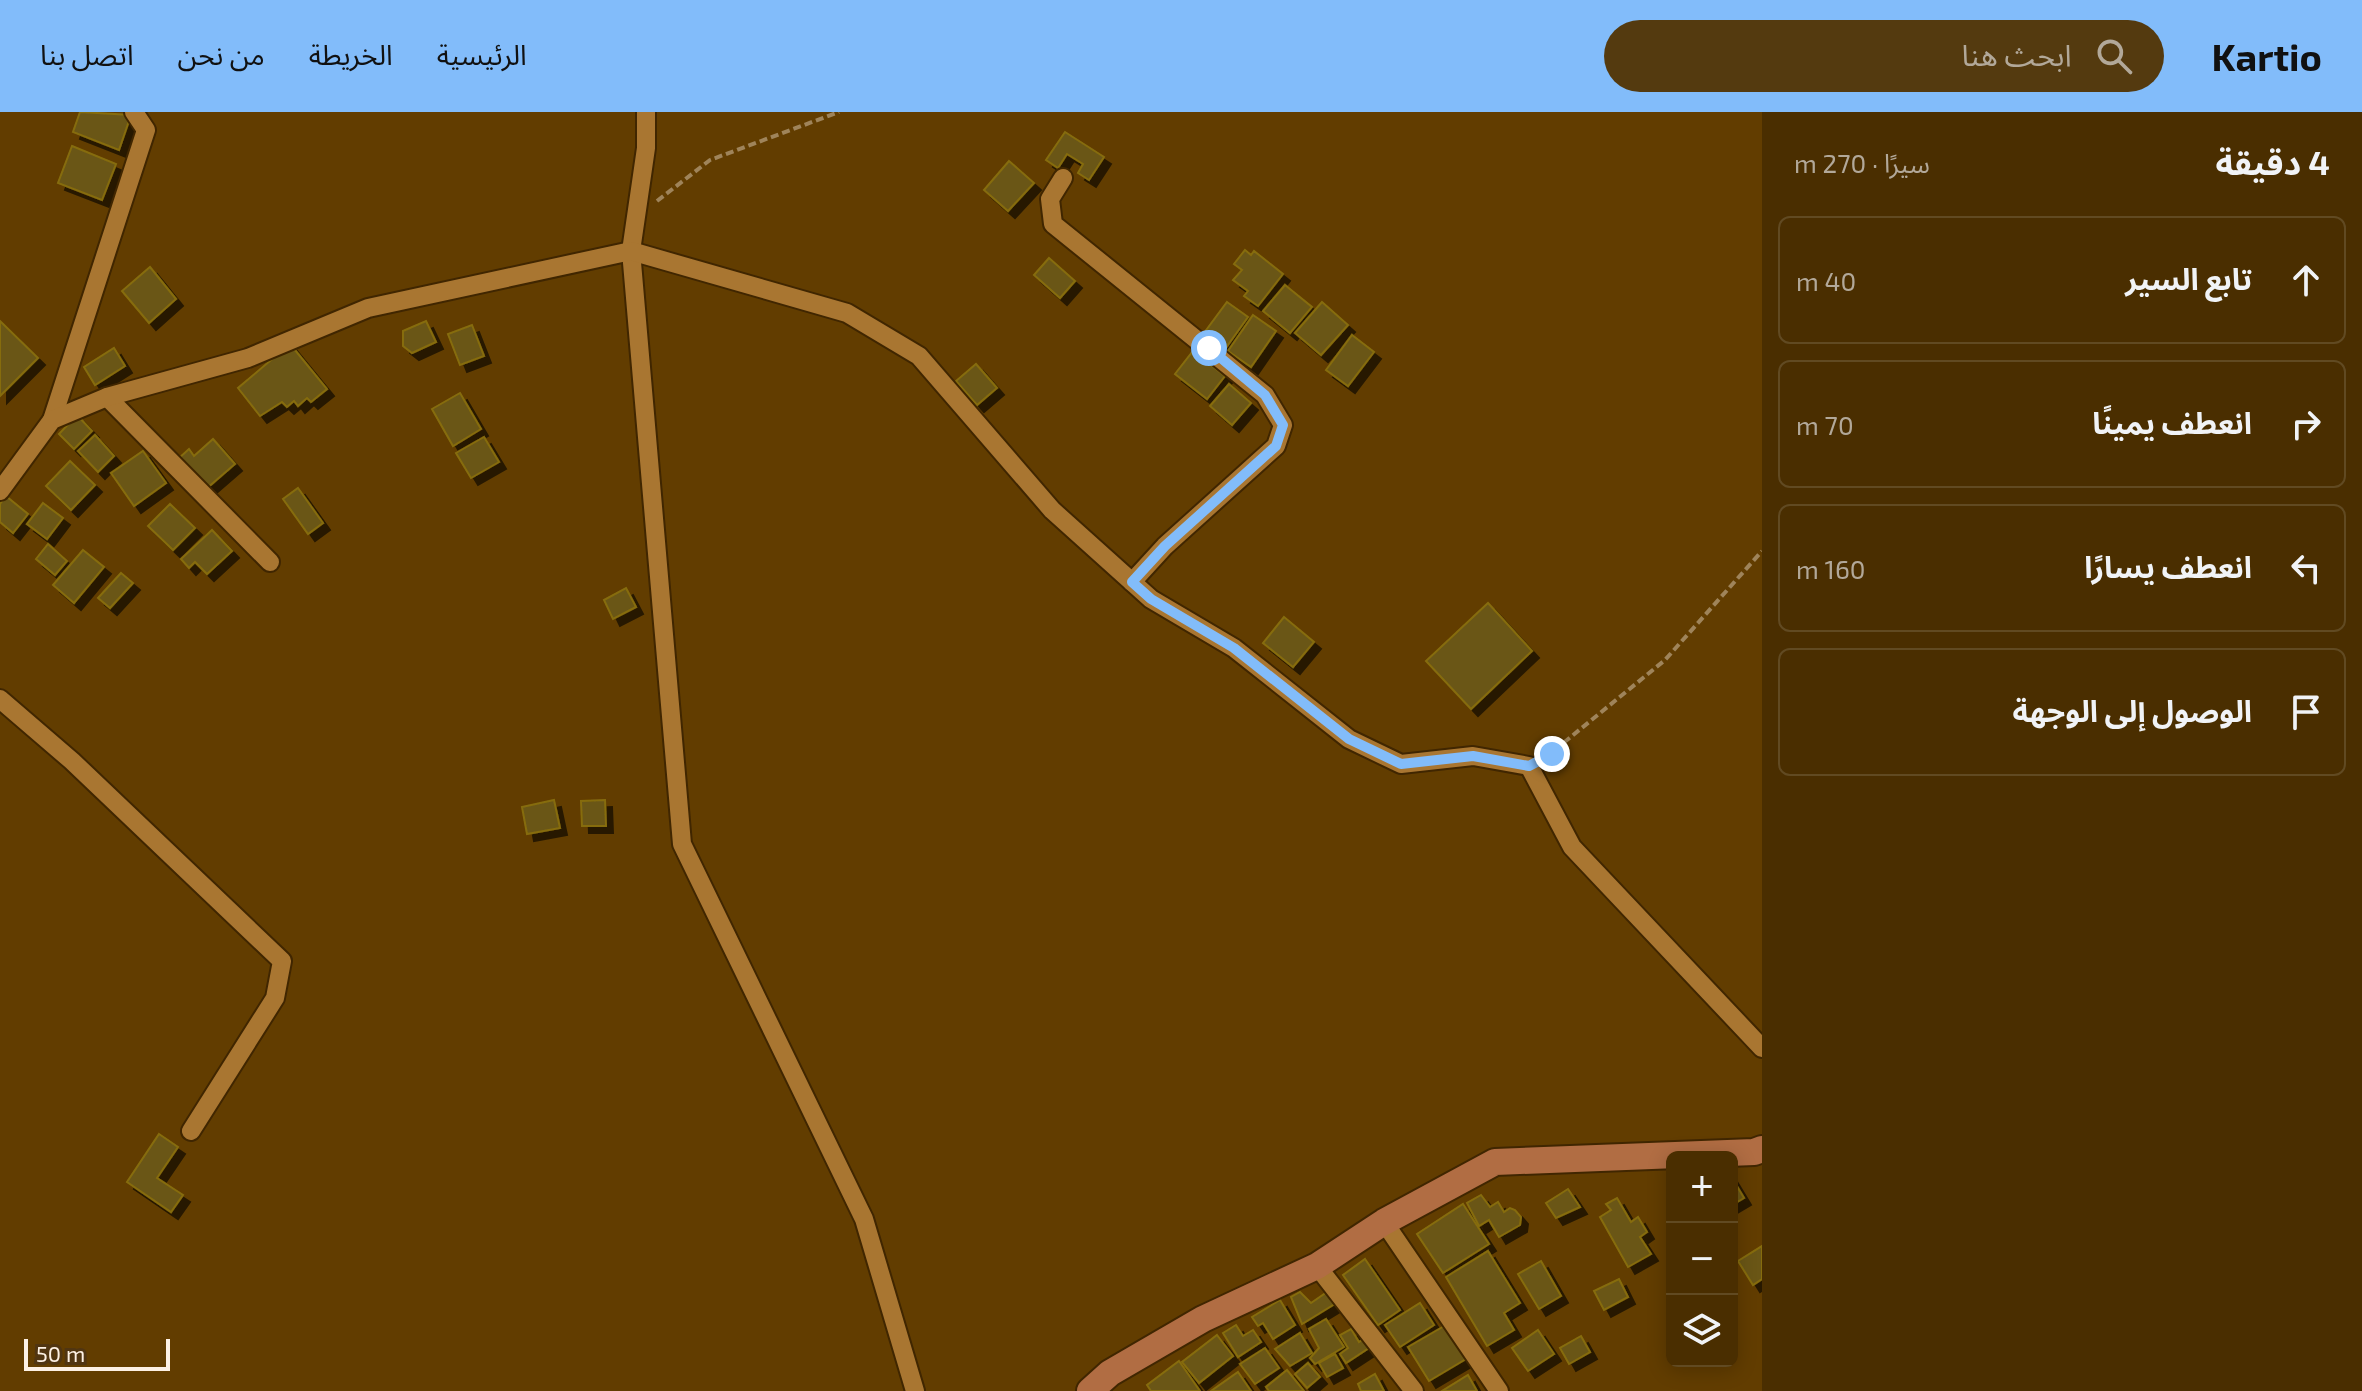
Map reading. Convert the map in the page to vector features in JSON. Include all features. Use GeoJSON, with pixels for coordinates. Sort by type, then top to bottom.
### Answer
{"type":"FeatureCollection","features":[{"type":"Feature","properties":{"kind":"street"},"geometry":{"type":"LineString","coordinates":[[0,491],[52,420],[146,130],[134,112]]}},
{"type":"Feature","properties":{"kind":"street"},"geometry":{"type":"LineString","coordinates":[[646,112],[646,148],[631,251],[682,844],[864,1219],[915,1391]]}},
{"type":"Feature","properties":{"kind":"street"},"geometry":{"type":"LineString","coordinates":[[1063,178],[1050,199],[1053,224],[1265,395],[1283,425],[1276,446],[1165,546],[1132,582]]}},
{"type":"Feature","properties":{"kind":"street"},"geometry":{"type":"LineString","coordinates":[[52,420],[107,397],[248,358],[368,308],[631,251],[847,313],[919,356],[1052,510],[1151,599],[1234,648],[1349,739],[1401,764],[1473,756],[1529,766],[1572,847],[1762,1048]]}},
{"type":"Feature","properties":{"kind":"street"},"geometry":{"type":"LineString","coordinates":[[107,397],[270,562]]}},
{"type":"Feature","properties":{"kind":"street"},"geometry":{"type":"LineString","coordinates":[[0,699],[72,761],[282,961],[275,998],[191,1131]]}},
{"type":"Feature","properties":{"kind":"street"},"geometry":{"type":"LineString","coordinates":[[1090,1391],[1110,1373],[1203,1319],[1317,1266],[1384,1222],[1495,1162],[1754,1152],[1762,1149]]}},
{"type":"Feature","properties":{"kind":"street"},"geometry":{"type":"LineString","coordinates":[[1384,1222],[1499,1391]]}},
{"type":"Feature","properties":{"kind":"street"},"geometry":{"type":"LineString","coordinates":[[1317,1266],[1414,1391]]}},
{"type":"Feature","properties":{"kind":"path"},"geometry":{"type":"LineString","coordinates":[[636,217],[710,160],[839,112]]}},
{"type":"Feature","properties":{"kind":"path"},"geometry":{"type":"LineString","coordinates":[[1529,766],[1552,754],[1665,660],[1762,551]]}},
{"type":"Feature","properties":{"kind":"building"},"geometry":{"type":"Polygon","coordinates":[[[80,112],[131,115],[119,150],[73,132],[80,112]]]}},
{"type":"Feature","properties":{"kind":"building"},"geometry":{"type":"Polygon","coordinates":[[[1065,132],[1104,157],[1089,180],[1078,173],[1083,164],[1067,154],[1058,168],[1046,160],[1065,132]]]}},
{"type":"Feature","properties":{"kind":"building"},"geometry":{"type":"Polygon","coordinates":[[[72,146],[116,164],[102,200],[58,183],[72,146]]]}},
{"type":"Feature","properties":{"kind":"building"},"geometry":{"type":"Polygon","coordinates":[[[1009,161],[1034,183],[1008,211],[984,190],[1009,161]]]}},
{"type":"Feature","properties":{"kind":"building"},"geometry":{"type":"Polygon","coordinates":[[[1245,250],[1251,255],[1254,251],[1283,274],[1258,306],[1244,296],[1248,291],[1233,280],[1242,270],[1234,264],[1245,250]]]}},
{"type":"Feature","properties":{"kind":"building"},"geometry":{"type":"Polygon","coordinates":[[[1049,258],[1075,281],[1060,298],[1034,275],[1049,258]]]}},
{"type":"Feature","properties":{"kind":"building"},"geometry":{"type":"Polygon","coordinates":[[[150,267],[176,299],[149,323],[122,291],[150,267]]]}},
{"type":"Feature","properties":{"kind":"building"},"geometry":{"type":"Polygon","coordinates":[[[1285,285],[1312,307],[1290,333],[1263,311],[1285,285]]]}},
{"type":"Feature","properties":{"kind":"building"},"geometry":{"type":"Polygon","coordinates":[[[1227,302],[1248,317],[1225,349],[1204,333],[1227,302]]]}},
{"type":"Feature","properties":{"kind":"building"},"geometry":{"type":"Polygon","coordinates":[[[1322,302],[1348,325],[1321,355],[1295,333],[1322,302]]]}},
{"type":"Feature","properties":{"kind":"building"},"geometry":{"type":"Polygon","coordinates":[[[1253,315],[1276,331],[1251,367],[1228,351],[1253,315]]]}},
{"type":"Feature","properties":{"kind":"building"},"geometry":{"type":"Polygon","coordinates":[[[0,321],[38,358],[0,396],[0,321]]]}},
{"type":"Feature","properties":{"kind":"building"},"geometry":{"type":"Polygon","coordinates":[[[426,321],[436,342],[412,353],[403,346],[403,331],[426,321]]]}},
{"type":"Feature","properties":{"kind":"building"},"geometry":{"type":"Polygon","coordinates":[[[472,325],[484,356],[460,365],[448,334],[472,325]]]}},
{"type":"Feature","properties":{"kind":"building"},"geometry":{"type":"Polygon","coordinates":[[[1352,335],[1374,352],[1348,386],[1326,370],[1352,335]]]}},
{"type":"Feature","properties":{"kind":"building"},"geometry":{"type":"Polygon","coordinates":[[[290,344],[327,389],[311,402],[307,398],[298,406],[294,401],[287,407],[282,402],[260,416],[238,388],[290,344]]]}},
{"type":"Feature","properties":{"kind":"building"},"geometry":{"type":"Polygon","coordinates":[[[114,348],[125,366],[95,385],[84,367],[114,348]]]}},
{"type":"Feature","properties":{"kind":"building"},"geometry":{"type":"Polygon","coordinates":[[[1193,351],[1225,376],[1207,399],[1175,374],[1193,351]]]}},
{"type":"Feature","properties":{"kind":"building"},"geometry":{"type":"Polygon","coordinates":[[[976,364],[997,388],[977,405],[956,381],[976,364]]]}},
{"type":"Feature","properties":{"kind":"building"},"geometry":{"type":"Polygon","coordinates":[[[1229,384],[1251,403],[1232,425],[1210,406],[1229,384]]]}},
{"type":"Feature","properties":{"kind":"building"},"geometry":{"type":"Polygon","coordinates":[[[460,393],[481,429],[453,446],[432,409],[460,393]]]}},
{"type":"Feature","properties":{"kind":"building"},"geometry":{"type":"Polygon","coordinates":[[[77,415],[92,431],[74,449],[59,434],[77,415]]]}},
{"type":"Feature","properties":{"kind":"building"},"geometry":{"type":"Polygon","coordinates":[[[95,435],[114,456],[98,472],[78,451],[95,435]]]}},
{"type":"Feature","properties":{"kind":"building"},"geometry":{"type":"Polygon","coordinates":[[[484,437],[499,462],[471,478],[456,453],[484,437]]]}},
{"type":"Feature","properties":{"kind":"building"},"geometry":{"type":"Polygon","coordinates":[[[213,439],[235,464],[206,489],[179,458],[189,449],[194,456],[213,439]]]}},
{"type":"Feature","properties":{"kind":"building"},"geometry":{"type":"Polygon","coordinates":[[[143,451],[166,483],[134,506],[111,473],[143,451]]]}},
{"type":"Feature","properties":{"kind":"building"},"geometry":{"type":"Polygon","coordinates":[[[70,461],[95,485],[71,510],[46,486],[70,461]]]}},
{"type":"Feature","properties":{"kind":"building"},"geometry":{"type":"Polygon","coordinates":[[[298,488],[323,523],[308,534],[283,499],[298,488]]]}},
{"type":"Feature","properties":{"kind":"building"},"geometry":{"type":"Polygon","coordinates":[[[6,496],[28,514],[13,533],[0,522],[0,504],[6,496]]]}},
{"type":"Feature","properties":{"kind":"building"},"geometry":{"type":"Polygon","coordinates":[[[43,503],[63,518],[47,539],[27,524],[43,503]]]}},
{"type":"Feature","properties":{"kind":"building"},"geometry":{"type":"Polygon","coordinates":[[[170,504],[195,528],[173,550],[148,526],[170,504]]]}},
{"type":"Feature","properties":{"kind":"building"},"geometry":{"type":"Polygon","coordinates":[[[212,530],[232,551],[207,574],[195,562],[189,568],[181,559],[212,530]]]}},
{"type":"Feature","properties":{"kind":"building"},"geometry":{"type":"Polygon","coordinates":[[[48,544],[67,561],[55,575],[36,559],[48,544]]]}},
{"type":"Feature","properties":{"kind":"building"},"geometry":{"type":"Polygon","coordinates":[[[83,550],[104,567],[74,603],[53,585],[83,550]]]}},
{"type":"Feature","properties":{"kind":"building"},"geometry":{"type":"Polygon","coordinates":[[[121,573],[133,583],[110,608],[98,598],[121,573]]]}},
{"type":"Feature","properties":{"kind":"building"},"geometry":{"type":"Polygon","coordinates":[[[626,588],[636,607],[613,619],[604,600],[626,588]]]}},
{"type":"Feature","properties":{"kind":"building"},"geometry":{"type":"Polygon","coordinates":[[[1488,603],[1532,651],[1471,709],[1426,661],[1488,603]]]}},
{"type":"Feature","properties":{"kind":"building"},"geometry":{"type":"Polygon","coordinates":[[[1284,617],[1314,642],[1293,667],[1263,643],[1284,617]]]}},
{"type":"Feature","properties":{"kind":"building"},"geometry":{"type":"Polygon","coordinates":[[[554,800],[560,828],[527,834],[522,807],[554,800]]]}},
{"type":"Feature","properties":{"kind":"building"},"geometry":{"type":"Polygon","coordinates":[[[605,800],[606,826],[582,826],[581,801],[605,800]]]}},
{"type":"Feature","properties":{"kind":"building"},"geometry":{"type":"Polygon","coordinates":[[[159,1134],[178,1147],[157,1178],[183,1195],[171,1212],[127,1182],[159,1134]]]}},
{"type":"Feature","properties":{"kind":"building"},"geometry":{"type":"Polygon","coordinates":[[[1738,1188],[1744,1198],[1738,1202],[1738,1188]]]}},
{"type":"Feature","properties":{"kind":"building"},"geometry":{"type":"Polygon","coordinates":[[[1568,1189],[1580,1207],[1556,1218],[1546,1203],[1568,1189]]]}},
{"type":"Feature","properties":{"kind":"building"},"geometry":{"type":"Polygon","coordinates":[[[1481,1195],[1490,1207],[1498,1202],[1504,1212],[1510,1208],[1515,1210],[1521,1217],[1520,1225],[1499,1237],[1489,1220],[1479,1226],[1467,1203],[1481,1195]]]}},
{"type":"Feature","properties":{"kind":"building"},"geometry":{"type":"Polygon","coordinates":[[[1617,1198],[1631,1222],[1638,1217],[1647,1232],[1640,1237],[1651,1254],[1628,1267],[1600,1217],[1611,1210],[1606,1204],[1617,1198]]]}},
{"type":"Feature","properties":{"kind":"building"},"geometry":{"type":"Polygon","coordinates":[[[1463,1204],[1489,1244],[1443,1273],[1417,1234],[1463,1204]]]}},
{"type":"Feature","properties":{"kind":"building"},"geometry":{"type":"Polygon","coordinates":[[[1762,1246],[1762,1279],[1753,1285],[1738,1261],[1762,1246]]]}},
{"type":"Feature","properties":{"kind":"building"},"geometry":{"type":"Polygon","coordinates":[[[1488,1251],[1520,1303],[1504,1313],[1514,1330],[1487,1346],[1446,1277],[1488,1251]]]}},
{"type":"Feature","properties":{"kind":"building"},"geometry":{"type":"Polygon","coordinates":[[[1365,1259],[1400,1310],[1378,1325],[1343,1275],[1365,1259]]]}},
{"type":"Feature","properties":{"kind":"building"},"geometry":{"type":"Polygon","coordinates":[[[1541,1261],[1561,1296],[1539,1309],[1518,1274],[1541,1261]]]}},
{"type":"Feature","properties":{"kind":"building"},"geometry":{"type":"Polygon","coordinates":[[[1619,1279],[1628,1297],[1604,1310],[1594,1291],[1619,1279]]]}},
{"type":"Feature","properties":{"kind":"building"},"geometry":{"type":"Polygon","coordinates":[[[1330,1290],[1338,1302],[1302,1324],[1291,1297],[1300,1292],[1311,1303],[1330,1290]]]}},
{"type":"Feature","properties":{"kind":"building"},"geometry":{"type":"Polygon","coordinates":[[[1280,1300],[1295,1325],[1273,1339],[1263,1323],[1258,1326],[1252,1317],[1280,1300]]]}},
{"type":"Feature","properties":{"kind":"building"},"geometry":{"type":"Polygon","coordinates":[[[1420,1303],[1434,1325],[1400,1347],[1385,1325],[1420,1303]]]}},
{"type":"Feature","properties":{"kind":"building"},"geometry":{"type":"Polygon","coordinates":[[[1326,1319],[1344,1347],[1315,1364],[1310,1358],[1319,1348],[1309,1329],[1326,1319]]]}},
{"type":"Feature","properties":{"kind":"building"},"geometry":{"type":"Polygon","coordinates":[[[1236,1325],[1243,1336],[1253,1330],[1261,1342],[1238,1357],[1223,1333],[1236,1325]]]}},
{"type":"Feature","properties":{"kind":"building"},"geometry":{"type":"Polygon","coordinates":[[[1446,1325],[1466,1359],[1429,1381],[1408,1347],[1446,1325]]]}},
{"type":"Feature","properties":{"kind":"building"},"geometry":{"type":"Polygon","coordinates":[[[1351,1329],[1359,1342],[1366,1337],[1372,1346],[1346,1363],[1340,1354],[1348,1348],[1340,1335],[1351,1329]]]}},
{"type":"Feature","properties":{"kind":"building"},"geometry":{"type":"Polygon","coordinates":[[[1538,1330],[1554,1354],[1528,1371],[1512,1348],[1538,1330]]]}},
{"type":"Feature","properties":{"kind":"building"},"geometry":{"type":"Polygon","coordinates":[[[1300,1333],[1312,1353],[1290,1366],[1275,1349],[1300,1333]]]}},
{"type":"Feature","properties":{"kind":"building"},"geometry":{"type":"Polygon","coordinates":[[[1217,1335],[1233,1356],[1199,1383],[1182,1362],[1217,1335]]]}},
{"type":"Feature","properties":{"kind":"building"},"geometry":{"type":"Polygon","coordinates":[[[1581,1336],[1590,1352],[1569,1364],[1560,1348],[1581,1336]]]}},
{"type":"Feature","properties":{"kind":"building"},"geometry":{"type":"Polygon","coordinates":[[[1265,1348],[1279,1368],[1255,1384],[1240,1364],[1265,1348]]]}},
{"type":"Feature","properties":{"kind":"building"},"geometry":{"type":"Polygon","coordinates":[[[1335,1354],[1343,1368],[1327,1377],[1319,1363],[1335,1354]]]}},
{"type":"Feature","properties":{"kind":"building"},"geometry":{"type":"Polygon","coordinates":[[[1179,1361],[1200,1391],[1151,1391],[1147,1385],[1179,1361]]]}},
{"type":"Feature","properties":{"kind":"building"},"geometry":{"type":"Polygon","coordinates":[[[1308,1363],[1320,1377],[1307,1388],[1295,1374],[1308,1363]]]}},
{"type":"Feature","properties":{"kind":"building"},"geometry":{"type":"Polygon","coordinates":[[[1287,1370],[1304,1391],[1269,1391],[1266,1387],[1287,1370]]]}},
{"type":"Feature","properties":{"kind":"building"},"geometry":{"type":"Polygon","coordinates":[[[1238,1372],[1251,1391],[1211,1391],[1238,1372]]]}},
{"type":"Feature","properties":{"kind":"building"},"geometry":{"type":"Polygon","coordinates":[[[1375,1374],[1384,1391],[1361,1391],[1358,1384],[1375,1374]]]}},
{"type":"Feature","properties":{"kind":"building"},"geometry":{"type":"Polygon","coordinates":[[[1468,1375],[1477,1391],[1442,1391],[1468,1375]]]}},
{"type":"Feature","properties":{"kind":"route"},"geometry":{"type":"LineString","coordinates":[[1209,348],[1265,395],[1283,425],[1276,446],[1165,546],[1132,582],[1151,599],[1234,648],[1349,739],[1401,764],[1473,756],[1529,766],[1552,754]]}}]}
